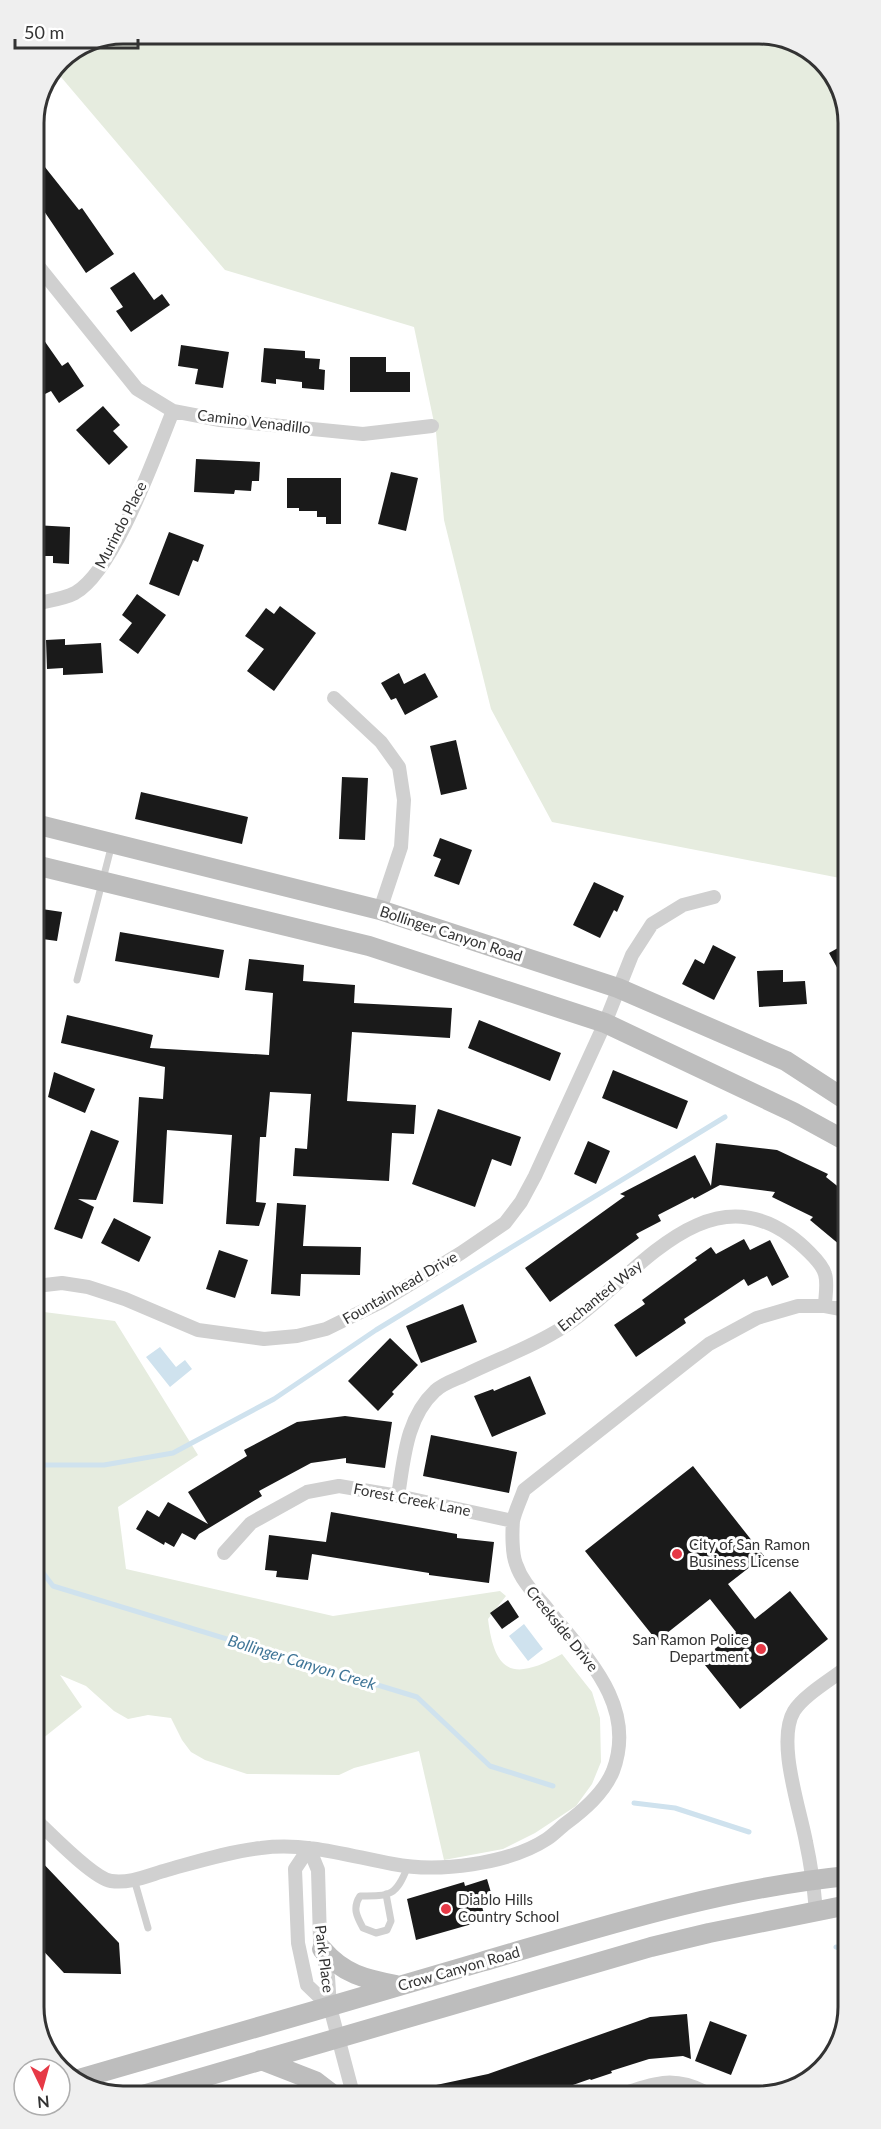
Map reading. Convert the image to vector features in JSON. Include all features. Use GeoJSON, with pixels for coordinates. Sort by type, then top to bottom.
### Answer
{"type":"FeatureCollection","features":[{"type":"Feature","properties":{"kind":"main road","name":"Bollinger Canyon Road"},"geometry":{"type":"LineString","coordinates":[[44,826],[380,910],[618,988],[786,1061],[838,1095]]}},
{"type":"Feature","properties":{"kind":"main road"},"geometry":{"type":"LineString","coordinates":[[44,867],[369,946],[605,1023],[711,1071],[838,1137]]}},
{"type":"Feature","properties":{"kind":"main road","name":"Crow Canyon Road"},"geometry":{"type":"LineString","coordinates":[[87,2077],[588,1931],[697,1902],[838,1877]]}},
{"type":"Feature","properties":{"kind":"main road"},"geometry":{"type":"LineString","coordinates":[[176,2085],[651,1947],[838,1907]]}},
{"type":"Feature","properties":{"kind":"main road"},"geometry":{"type":"LineString","coordinates":[[322,1949],[331,1960],[363,1978],[401,1986]]}},
{"type":"Feature","properties":{"kind":"main road"},"geometry":{"type":"LineString","coordinates":[[261,2060],[321,2085]]}},
{"type":"Feature","properties":{"kind":"street","name":"Camino Venadillo"},"geometry":{"type":"LineString","coordinates":[[44,275],[137,389],[173,411],[220,420],[363,434],[432,426]]}},
{"type":"Feature","properties":{"kind":"street","name":"Murindo Place"},"geometry":{"type":"LineString","coordinates":[[44,602],[74,594],[98,573],[136,502],[173,411]]}},
{"type":"Feature","properties":{"kind":"street"},"geometry":{"type":"LineString","coordinates":[[334,698],[381,741],[399,768],[404,800],[400,847],[380,910]]}},
{"type":"Feature","properties":{"kind":"street","name":"Fountainhead Drive"},"geometry":{"type":"LineString","coordinates":[[44,1285],[62,1284],[88,1287],[125,1299],[198,1330],[242,1337],[264,1339],[297,1336],[326,1329],[354,1316],[461,1253],[504,1223],[521,1202],[535,1176],[605,1023],[632,955],[652,924],[683,904],[714,897]]}},
{"type":"Feature","properties":{"kind":"street","name":"Enchanted Way"},"geometry":{"type":"LineString","coordinates":[[398,1496],[409,1432],[420,1408],[436,1389],[568,1325],[670,1240],[710,1219],[736,1215],[748,1216],[777,1227],[805,1247],[825,1273],[825,1306]]}},
{"type":"Feature","properties":{"kind":"street","name":"Creekside Drive"},"geometry":{"type":"LineString","coordinates":[[309,1848],[338,1851],[396,1865],[443,1868],[499,1860],[545,1840],[584,1810],[605,1786],[613,1771],[619,1729],[617,1714],[613,1698],[597,1670],[525,1583],[515,1562],[513,1521],[524,1490],[709,1344],[757,1318],[798,1306],[838,1308]]}},
{"type":"Feature","properties":{"kind":"street","name":"Forest Creek Lane"},"geometry":{"type":"LineString","coordinates":[[224,1553],[251,1523],[307,1492],[339,1486],[398,1496],[513,1521]]}},
{"type":"Feature","properties":{"kind":"street"},"geometry":{"type":"LineString","coordinates":[[816,1911],[813,1880],[790,1768],[788,1728],[796,1709],[838,1674]]}},
{"type":"Feature","properties":{"kind":"street"},"geometry":{"type":"LineString","coordinates":[[44,1828],[79,1860],[108,1881],[124,1882],[185,1865],[261,1848],[309,1848]]}},
{"type":"Feature","properties":{"kind":"street","name":"Park Place"},"geometry":{"type":"LineString","coordinates":[[309,1848],[318,1870],[320,1940],[328,1977],[330,2007]]}},
{"type":"Feature","properties":{"kind":"street","name":"Park Place"},"geometry":{"type":"LineString","coordinates":[[309,1848],[294,1869],[298,1942],[307,1985],[330,2007]]}},
{"type":"Feature","properties":{"kind":"street"},"geometry":{"type":"LineString","coordinates":[[330,2007],[351,2085]]}},
{"type":"Feature","properties":{"kind":"street"},"geometry":{"type":"LineString","coordinates":[[648,2086],[661,2082],[693,2086]]}},
{"type":"Feature","properties":{"kind":"lane"},"geometry":{"type":"LineString","coordinates":[[77,980],[112,844]]}},
{"type":"Feature","properties":{"kind":"lane"},"geometry":{"type":"LineString","coordinates":[[386,1894],[391,1920],[387,1930],[376,1933],[363,1928],[355,1914],[360,1896],[393,1893],[401,1884],[408,1866]]}},
{"type":"Feature","properties":{"kind":"lane"},"geometry":{"type":"LineString","coordinates":[[134,1879],[148,1928]]}},
{"type":"Feature","properties":{"kind":"shaded area"},"geometry":{"type":"Polygon","coordinates":[[[123,44],[763,44],[779,46],[798,54],[814,67],[833,97],[838,123],[838,878],[552,822],[491,709],[444,520],[436,432],[414,327],[225,270],[60,76],[79,57],[107,45],[123,44]]]}},
{"type":"Feature","properties":{"kind":"shaded area"},"geometry":{"type":"Polygon","coordinates":[[[44,1312],[115,1321],[198,1455],[118,1507],[126,1569],[333,1616],[500,1591],[506,1596],[488,1619],[496,1652],[502,1662],[510,1668],[520,1669],[532,1668],[562,1654],[592,1692],[600,1718],[601,1762],[592,1784],[576,1806],[535,1833],[503,1849],[444,1860],[419,1751],[354,1768],[339,1775],[247,1774],[205,1760],[191,1752],[171,1718],[148,1715],[128,1719],[114,1711],[86,1686],[60,1675],[82,1707],[44,1737],[44,1312]]]}},
{"type":"Feature","properties":{"kind":"water"},"geometry":{"type":"Polygon","coordinates":[[[160,1347],[176,1367],[185,1360],[192,1369],[170,1387],[146,1357],[160,1347]]]}},
{"type":"Feature","properties":{"kind":"water"},"geometry":{"type":"Polygon","coordinates":[[[524,1624],[543,1649],[528,1661],[509,1636],[524,1624]]]}},
{"type":"Feature","properties":{"kind":"building"},"geometry":{"type":"Polygon","coordinates":[[[44,166],[79,210],[82,208],[114,254],[86,273],[44,211],[44,166]]]}},
{"type":"Feature","properties":{"kind":"building"},"geometry":{"type":"Polygon","coordinates":[[[134,272],[154,300],[162,294],[170,305],[131,332],[116,311],[123,307],[110,288],[134,272]]]}},
{"type":"Feature","properties":{"kind":"building"},"geometry":{"type":"Polygon","coordinates":[[[44,340],[62,366],[68,362],[84,386],[59,403],[51,391],[45,394],[44,340]]]}},
{"type":"Feature","properties":{"kind":"building"},"geometry":{"type":"Polygon","coordinates":[[[181,345],[229,352],[223,388],[195,384],[198,369],[178,366],[181,345]]]}},
{"type":"Feature","properties":{"kind":"building"},"geometry":{"type":"Polygon","coordinates":[[[264,348],[305,351],[305,358],[320,359],[319,369],[325,370],[324,390],[302,388],[302,382],[276,379],[276,384],[261,382],[264,348]]]}},
{"type":"Feature","properties":{"kind":"building"},"geometry":{"type":"Polygon","coordinates":[[[350,357],[386,357],[386,372],[410,372],[410,392],[350,392],[350,357]]]}},
{"type":"Feature","properties":{"kind":"building"},"geometry":{"type":"Polygon","coordinates":[[[103,406],[120,425],[113,431],[128,447],[109,465],[76,430],[103,406]]]}},
{"type":"Feature","properties":{"kind":"building"},"geometry":{"type":"Polygon","coordinates":[[[196,459],[260,462],[259,481],[252,481],[251,491],[235,490],[234,494],[194,492],[196,459]]]}},
{"type":"Feature","properties":{"kind":"building"},"geometry":{"type":"Polygon","coordinates":[[[391,472],[418,478],[406,531],[378,524],[391,472]]]}},
{"type":"Feature","properties":{"kind":"building"},"geometry":{"type":"Polygon","coordinates":[[[287,478],[341,478],[341,524],[326,524],[326,517],[317,517],[317,511],[287,508],[287,478]]]}},
{"type":"Feature","properties":{"kind":"building"},"geometry":{"type":"Polygon","coordinates":[[[44,526],[70,527],[69,564],[53,563],[53,556],[44,556],[44,526]]]}},
{"type":"Feature","properties":{"kind":"building"},"geometry":{"type":"Polygon","coordinates":[[[169,532],[204,545],[198,562],[193,560],[179,596],[149,584],[169,532]]]}},
{"type":"Feature","properties":{"kind":"building"},"geometry":{"type":"Polygon","coordinates":[[[137,594],[166,615],[138,654],[119,640],[132,623],[122,615],[137,594]]]}},
{"type":"Feature","properties":{"kind":"building"},"geometry":{"type":"Polygon","coordinates":[[[280,606],[316,633],[274,691],[247,671],[264,649],[245,636],[266,608],[274,614],[280,606]]]}},
{"type":"Feature","properties":{"kind":"building"},"geometry":{"type":"Polygon","coordinates":[[[65,639],[65,645],[101,643],[103,673],[63,675],[63,668],[47,669],[46,640],[65,639]]]}},
{"type":"Feature","properties":{"kind":"building"},"geometry":{"type":"Polygon","coordinates":[[[399,673],[404,684],[425,673],[438,697],[405,715],[396,698],[391,700],[381,683],[399,673]]]}},
{"type":"Feature","properties":{"kind":"building"},"geometry":{"type":"Polygon","coordinates":[[[456,740],[467,789],[441,795],[430,746],[456,740]]]}},
{"type":"Feature","properties":{"kind":"building"},"geometry":{"type":"Polygon","coordinates":[[[342,777],[368,778],[365,840],[339,839],[342,777]]]}},
{"type":"Feature","properties":{"kind":"building"},"geometry":{"type":"Polygon","coordinates":[[[141,792],[248,817],[242,844],[135,819],[141,792]]]}},
{"type":"Feature","properties":{"kind":"building"},"geometry":{"type":"Polygon","coordinates":[[[440,838],[472,850],[459,885],[434,876],[441,859],[433,856],[440,838]]]}},
{"type":"Feature","properties":{"kind":"building"},"geometry":{"type":"Polygon","coordinates":[[[594,882],[624,896],[617,912],[614,910],[600,938],[573,925],[594,882]]]}},
{"type":"Feature","properties":{"kind":"building"},"geometry":{"type":"Polygon","coordinates":[[[44,909],[62,912],[57,941],[44,939],[44,909]]]}},
{"type":"Feature","properties":{"kind":"building"},"geometry":{"type":"Polygon","coordinates":[[[120,932],[224,950],[219,978],[115,961],[120,932]]]}},
{"type":"Feature","properties":{"kind":"building"},"geometry":{"type":"Polygon","coordinates":[[[713,945],[736,957],[714,1000],[682,984],[695,959],[704,964],[713,945]]]}},
{"type":"Feature","properties":{"kind":"building"},"geometry":{"type":"Polygon","coordinates":[[[838,948],[838,969],[829,953],[838,948]]]}},
{"type":"Feature","properties":{"kind":"building"},"geometry":{"type":"Polygon","coordinates":[[[249,959],[304,965],[303,981],[355,985],[354,1003],[452,1008],[450,1038],[352,1032],[347,1101],[416,1105],[414,1134],[392,1133],[389,1181],[293,1176],[295,1148],[307,1149],[311,1094],[270,1092],[266,1137],[260,1137],[256,1202],[266,1203],[259,1226],[226,1224],[232,1135],[167,1130],[163,1204],[133,1202],[139,1097],[163,1099],[165,1067],[61,1043],[67,1015],[153,1035],[150,1048],[269,1055],[273,993],[245,990],[249,959]]]}},
{"type":"Feature","properties":{"kind":"building"},"geometry":{"type":"Polygon","coordinates":[[[783,970],[783,982],[805,981],[807,1004],[759,1007],[757,971],[783,970]]]}},
{"type":"Feature","properties":{"kind":"building"},"geometry":{"type":"Polygon","coordinates":[[[479,1020],[561,1053],[550,1081],[468,1048],[479,1020]]]}},
{"type":"Feature","properties":{"kind":"building"},"geometry":{"type":"Polygon","coordinates":[[[613,1070],[688,1101],[677,1129],[602,1098],[613,1070]]]}},
{"type":"Feature","properties":{"kind":"building"},"geometry":{"type":"Polygon","coordinates":[[[54,1072],[95,1089],[85,1113],[48,1097],[54,1072]]]}},
{"type":"Feature","properties":{"kind":"building"},"geometry":{"type":"Polygon","coordinates":[[[438,1109],[521,1137],[511,1166],[492,1159],[475,1207],[412,1184],[438,1109]]]}},
{"type":"Feature","properties":{"kind":"building"},"geometry":{"type":"Polygon","coordinates":[[[91,1130],[119,1141],[96,1200],[78,1199],[94,1207],[82,1239],[54,1229],[91,1130]]]}},
{"type":"Feature","properties":{"kind":"building"},"geometry":{"type":"Polygon","coordinates":[[[588,1141],[610,1151],[596,1184],[574,1174],[588,1141]]]}},
{"type":"Feature","properties":{"kind":"building"},"geometry":{"type":"Polygon","coordinates":[[[716,1143],[777,1150],[828,1174],[826,1177],[838,1187],[838,1243],[810,1220],[813,1217],[772,1197],[775,1192],[720,1185],[658,1215],[661,1221],[636,1234],[639,1238],[550,1302],[525,1268],[625,1196],[620,1194],[695,1155],[711,1186],[716,1143]]]}},
{"type":"Feature","properties":{"kind":"building"},"geometry":{"type":"Polygon","coordinates":[[[277,1203],[306,1205],[303,1246],[361,1247],[360,1275],[301,1274],[300,1296],[271,1294],[277,1203]]]}},
{"type":"Feature","properties":{"kind":"building"},"geometry":{"type":"Polygon","coordinates":[[[114,1218],[151,1237],[139,1262],[101,1243],[114,1218]]]}},
{"type":"Feature","properties":{"kind":"building"},"geometry":{"type":"Polygon","coordinates":[[[744,1239],[750,1250],[770,1240],[789,1277],[772,1286],[767,1276],[748,1286],[744,1279],[684,1319],[686,1323],[636,1357],[614,1325],[645,1304],[642,1300],[711,1247],[716,1254],[744,1239]]]}},
{"type":"Feature","properties":{"kind":"building"},"geometry":{"type":"Polygon","coordinates":[[[219,1250],[248,1260],[235,1298],[206,1289],[219,1250]]]}},
{"type":"Feature","properties":{"kind":"building"},"geometry":{"type":"Polygon","coordinates":[[[463,1304],[477,1342],[421,1363],[406,1326],[463,1304]]]}},
{"type":"Feature","properties":{"kind":"building"},"geometry":{"type":"Polygon","coordinates":[[[390,1338],[418,1365],[392,1392],[394,1394],[378,1411],[348,1381],[390,1338]]]}},
{"type":"Feature","properties":{"kind":"building"},"geometry":{"type":"Polygon","coordinates":[[[530,1376],[546,1414],[492,1437],[474,1396],[493,1389],[494,1391],[530,1376]]]}},
{"type":"Feature","properties":{"kind":"building"},"geometry":{"type":"Polygon","coordinates":[[[345,1416],[392,1422],[385,1468],[346,1463],[346,1458],[311,1463],[259,1491],[262,1496],[199,1534],[195,1540],[182,1533],[174,1547],[165,1542],[164,1545],[136,1529],[147,1510],[159,1517],[168,1502],[208,1524],[188,1492],[247,1456],[244,1450],[297,1422],[345,1416]]]}},
{"type":"Feature","properties":{"kind":"building"},"geometry":{"type":"Polygon","coordinates":[[[431,1435],[517,1452],[509,1493],[423,1476],[431,1435]]]}},
{"type":"Feature","properties":{"kind":"building"},"geometry":{"type":"Polygon","coordinates":[[[693,1466],[764,1556],[728,1584],[755,1619],[790,1591],[828,1639],[740,1709],[701,1660],[736,1632],[710,1599],[657,1641],[585,1551],[693,1466]]]}},
{"type":"Feature","properties":{"kind":"building"},"geometry":{"type":"Polygon","coordinates":[[[331,1512],[457,1534],[457,1538],[494,1542],[489,1583],[429,1575],[429,1573],[312,1554],[308,1580],[276,1577],[277,1571],[265,1570],[269,1535],[326,1542],[331,1512]]]}},
{"type":"Feature","properties":{"kind":"building"},"geometry":{"type":"Polygon","coordinates":[[[508,1600],[519,1617],[502,1629],[490,1613],[508,1600]]]}},
{"type":"Feature","properties":{"kind":"building"},"geometry":{"type":"Polygon","coordinates":[[[44,1864],[119,1943],[121,1974],[64,1973],[44,1952],[44,1864]]]}},
{"type":"Feature","properties":{"kind":"building","name":"Diablo Hills Country School"},"geometry":{"type":"Polygon","coordinates":[[[487,1879],[492,1896],[480,1900],[486,1920],[416,1940],[407,1899],[464,1882],[465,1886],[487,1879]]]}},
{"type":"Feature","properties":{"kind":"building"},"geometry":{"type":"Polygon","coordinates":[[[687,2014],[691,2059],[683,2056],[649,2059],[571,2086],[434,2085],[488,2074],[650,2017],[687,2014]]]}},
{"type":"Feature","properties":{"kind":"building"},"geometry":{"type":"Polygon","coordinates":[[[710,2021],[747,2035],[731,2075],[695,2061],[710,2021]]]}},
{"type":"Feature","properties":{"kind":"waterway"},"geometry":{"type":"LineString","coordinates":[[44,1465],[104,1465],[173,1453],[274,1399],[376,1330],[725,1117]]}},
{"type":"Feature","properties":{"kind":"waterway","name":"Bollinger Canyon Creek"},"geometry":{"type":"LineString","coordinates":[[44,1574],[53,1586],[417,1697],[490,1766],[553,1786]]}},
{"type":"Feature","properties":{"kind":"waterway","name":"Bollinger Canyon Creek"},"geometry":{"type":"LineString","coordinates":[[634,1803],[675,1808],[749,1832]]}},
{"type":"Feature","properties":{"kind":"place","name":"City of San Ramon Business License"},"geometry":{"type":"Point","coordinates":[677,1554]}},
{"type":"Feature","properties":{"kind":"place","name":"San Ramon Police Department"},"geometry":{"type":"Point","coordinates":[761,1649]}},
{"type":"Feature","properties":{"kind":"place","name":"Diablo Hills Country School"},"geometry":{"type":"Point","coordinates":[446,1909]}}]}
